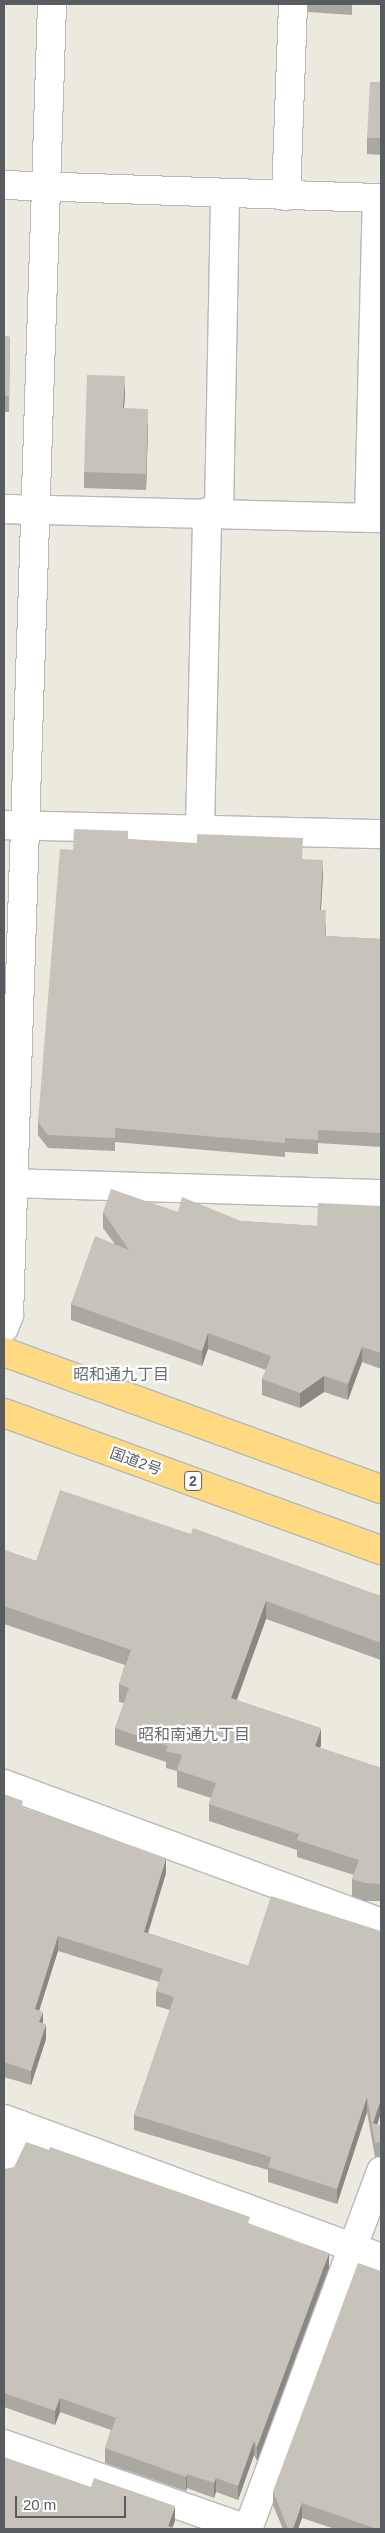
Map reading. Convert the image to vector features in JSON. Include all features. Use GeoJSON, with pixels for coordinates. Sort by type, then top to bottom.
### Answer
{"type":"FeatureCollection","features":[{"type":"Feature","properties":{"kind":"highway"},"geometry":{"type":"LineString","coordinates":[[4,1352],[381,1489]]}},
{"type":"Feature","properties":{"kind":"highway","name":"国道2号"},"geometry":{"type":"LineString","coordinates":[[4,1413],[381,1550]]}},
{"type":"Feature","properties":{"kind":"street"},"geometry":{"type":"LineString","coordinates":[[4,1328],[9,1315],[8,1183],[14,825],[34,509],[52,4]]}},
{"type":"Feature","properties":{"kind":"street"},"geometry":{"type":"LineString","coordinates":[[286,196],[294,4]]}},
{"type":"Feature","properties":{"kind":"street"},"geometry":{"type":"LineString","coordinates":[[4,184],[379,198],[375,518],[213,512],[4,509]]}},
{"type":"Feature","properties":{"kind":"street"},"geometry":{"type":"LineString","coordinates":[[200,829],[225,192]]}},
{"type":"Feature","properties":{"kind":"street"},"geometry":{"type":"LineString","coordinates":[[14,825],[381,834]]}},
{"type":"Feature","properties":{"kind":"street"},"geometry":{"type":"LineString","coordinates":[[8,1183],[381,1194]]}},
{"type":"Feature","properties":{"kind":"street"},"geometry":{"type":"LineString","coordinates":[[4,1784],[381,1923]]}},
{"type":"Feature","properties":{"kind":"street"},"geometry":{"type":"LineString","coordinates":[[4,2170],[12,2122],[381,2258]]}},
{"type":"Feature","properties":{"kind":"street"},"geometry":{"type":"LineString","coordinates":[[4,2444],[247,2529],[354,2248],[381,2171]]}},
{"type":"Feature","properties":{"kind":"building"},"geometry":{"type":"Polygon","coordinates":[[[370,82],[381,82],[381,138],[367,138],[370,82]]]}},
{"type":"Feature","properties":{"kind":"building"},"geometry":{"type":"Polygon","coordinates":[[[4,336],[10,337],[9,396],[4,395],[4,336]]]}},
{"type":"Feature","properties":{"kind":"building"},"geometry":{"type":"Polygon","coordinates":[[[87,375],[125,376],[123,408],[148,409],[146,474],[84,472],[87,375]]]}},
{"type":"Feature","properties":{"kind":"building"},"geometry":{"type":"Polygon","coordinates":[[[74,829],[128,831],[128,839],[197,843],[197,834],[303,838],[302,859],[323,860],[320,910],[326,910],[325,936],[381,939],[381,1133],[318,1130],[318,1140],[285,1138],[285,1143],[115,1128],[115,1138],[48,1135],[38,1122],[60,849],[73,850],[74,829]]]}},
{"type":"Feature","properties":{"kind":"building"},"geometry":{"type":"Polygon","coordinates":[[[111,1189],[178,1212],[182,1197],[241,1221],[317,1226],[318,1203],[381,1206],[381,1353],[362,1347],[348,1384],[324,1376],[300,1393],[262,1379],[271,1356],[208,1333],[202,1351],[71,1304],[95,1236],[129,1250],[103,1212],[111,1189]]]}},
{"type":"Feature","properties":{"kind":"building"},"geometry":{"type":"Polygon","coordinates":[[[60,1490],[191,1534],[193,1528],[381,1596],[381,1643],[266,1601],[231,1698],[321,1728],[315,1746],[381,1768],[381,1884],[365,1883],[352,1879],[359,1860],[297,1840],[299,1834],[209,1804],[216,1783],[177,1770],[182,1755],[166,1751],[168,1746],[115,1728],[129,1688],[119,1684],[131,1650],[4,1606],[4,1550],[36,1561],[60,1490]]]}},
{"type":"Feature","properties":{"kind":"building"},"geometry":{"type":"Polygon","coordinates":[[[4,1794],[23,1801],[21,1807],[166,1858],[144,1932],[248,1966],[271,1896],[381,1931],[381,2098],[373,2123],[381,2126],[381,2142],[375,2143],[367,2097],[337,2189],[268,2167],[271,2157],[134,2115],[174,1997],[156,1991],[163,1969],[58,1936],[35,2009],[43,2012],[39,2022],[46,2024],[31,2071],[4,2062],[4,1794]]]}},
{"type":"Feature","properties":{"kind":"building"},"geometry":{"type":"Polygon","coordinates":[[[26,2142],[49,2150],[50,2147],[250,2217],[248,2223],[329,2253],[257,2447],[254,2441],[238,2486],[216,2478],[214,2483],[187,2474],[186,2477],[105,2448],[116,2418],[60,2398],[55,2411],[4,2393],[4,2169],[14,2167],[26,2142]]]}},
{"type":"Feature","properties":{"kind":"building"},"geometry":{"type":"Polygon","coordinates":[[[358,2263],[381,2271],[381,2529],[302,2503],[293,2529],[288,2529],[273,2491],[358,2263]]]}},
{"type":"Feature","properties":{"kind":"building"},"geometry":{"type":"Polygon","coordinates":[[[4,2457],[91,2487],[94,2478],[175,2506],[168,2526],[177,2529],[4,2529],[4,2457]]]}},
{"type":"Feature","properties":{"kind":"district","name":"昭和通九丁目"},"geometry":{"type":"Point","coordinates":[121,1375]}},
{"type":"Feature","properties":{"kind":"district","name":"昭和南通九丁目"},"geometry":{"type":"Point","coordinates":[194,1735]}}]}
